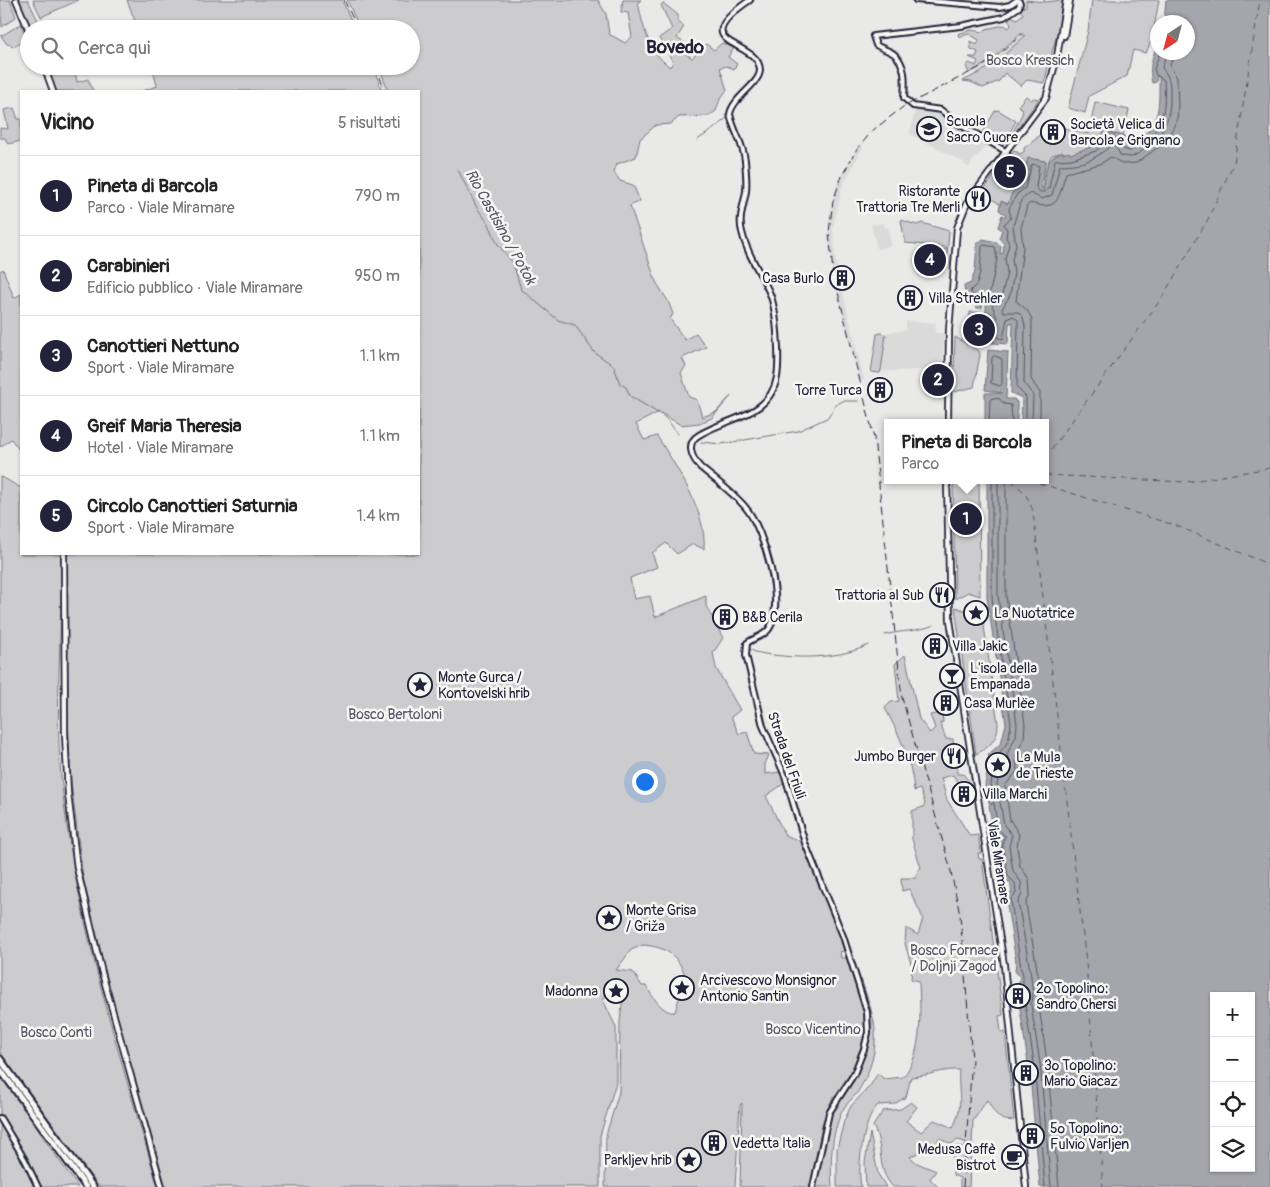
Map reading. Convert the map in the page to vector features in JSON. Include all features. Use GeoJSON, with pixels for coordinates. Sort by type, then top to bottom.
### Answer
{"type":"FeatureCollection","features":[{"type":"Feature","properties":{"kind":"highway"},"geometry":{"type":"LineString","coordinates":[[0,1059],[93,1187]]}},
{"type":"Feature","properties":{"kind":"highway"},"geometry":{"type":"LineString","coordinates":[[0,1069],[86,1187]]}},
{"type":"Feature","properties":{"kind":"main road"},"geometry":{"type":"LineString","coordinates":[[16,0],[24,20]]}},
{"type":"Feature","properties":{"kind":"main road","name":"Strada del Friuli"},"geometry":{"type":"LineString","coordinates":[[750,0],[727,18],[723,25],[723,35],[728,42],[754,56],[760,68],[758,78],[735,104],[730,114],[745,159],[746,188],[740,217],[741,231],[752,260],[770,294],[774,306],[778,373],[772,392],[762,405],[743,416],[699,435],[692,444],[691,452],[696,463],[746,508],[762,536],[776,606],[770,627],[765,634],[747,643],[746,655],[756,690],[763,726],[785,776],[805,843],[843,936],[867,1012],[868,1033],[864,1049],[854,1074],[828,1113],[814,1187]]}},
{"type":"Feature","properties":{"kind":"main road"},"geometry":{"type":"LineString","coordinates":[[916,0],[1002,7],[1018,0],[1020,3],[1019,7],[1002,17],[940,30],[873,34],[876,45],[896,56],[904,69],[904,98],[913,106],[935,108],[1007,152]]}},
{"type":"Feature","properties":{"kind":"main road"},"geometry":{"type":"LineString","coordinates":[[1057,56],[1066,0]]}},
{"type":"Feature","properties":{"kind":"main road"},"geometry":{"type":"LineString","coordinates":[[948,419],[949,330],[957,228],[966,205],[1046,98],[1067,26],[1070,0]]}},
{"type":"Feature","properties":{"kind":"main road"},"geometry":{"type":"LineString","coordinates":[[47,75],[53,90]]}},
{"type":"Feature","properties":{"kind":"main road","name":"Viale Miramare"},"geometry":{"type":"LineString","coordinates":[[947,484],[950,620],[1005,974],[1026,1187]]}},
{"type":"Feature","properties":{"kind":"main road"},"geometry":{"type":"LineString","coordinates":[[64,555],[65,734],[68,794],[77,868],[102,973],[162,1187]]}},
{"type":"Feature","properties":{"kind":"main road"},"geometry":{"type":"LineString","coordinates":[[0,1118],[25,1160],[38,1187]]}},
{"type":"Feature","properties":{"kind":"shaded area"},"geometry":{"type":"Polygon","coordinates":[[[1021,33],[1025,36],[1016,46],[1004,57],[975,76],[974,70],[1001,53],[1021,33]]]}},
{"type":"Feature","properties":{"kind":"shaded area"},"geometry":{"type":"Polygon","coordinates":[[[915,110],[937,111],[965,132],[967,131],[988,143],[969,167],[964,165],[965,163],[910,134],[915,110]]]}},
{"type":"Feature","properties":{"kind":"shaded area"},"geometry":{"type":"Polygon","coordinates":[[[860,144],[863,147],[842,187],[833,228],[836,264],[864,380],[860,381],[835,285],[828,238],[831,205],[839,179],[860,144]]]}},
{"type":"Feature","properties":{"kind":"shaded area"},"geometry":{"type":"Polygon","coordinates":[[[884,223],[885,228],[888,227],[891,246],[877,249],[871,225],[884,223]]]}},
{"type":"Feature","properties":{"kind":"shaded area"},"geometry":{"type":"Polygon","coordinates":[[[936,317],[935,333],[944,333],[942,369],[871,372],[877,334],[906,330],[906,321],[935,323],[936,317]]]}},
{"type":"Feature","properties":{"kind":"green space"},"geometry":{"type":"Polygon","coordinates":[[[0,0],[10,0],[16,17],[2,27],[0,0]]]}},
{"type":"Feature","properties":{"kind":"green space"},"geometry":{"type":"Polygon","coordinates":[[[19,0],[28,0],[38,20],[27,20],[19,0]]]}},
{"type":"Feature","properties":{"kind":"green space"},"geometry":{"type":"Polygon","coordinates":[[[33,0],[79,0],[41,17],[33,0]]]}},
{"type":"Feature","properties":{"kind":"green space"},"geometry":{"type":"Polygon","coordinates":[[[127,0],[342,0],[351,20],[135,20],[127,0]]]}},
{"type":"Feature","properties":{"kind":"green space"},"geometry":{"type":"Polygon","coordinates":[[[347,0],[598,0],[606,14],[609,34],[625,43],[632,37],[628,13],[621,12],[623,0],[641,0],[638,2],[648,38],[656,54],[670,67],[673,62],[659,38],[672,29],[661,5],[663,3],[678,15],[678,22],[684,26],[677,38],[686,44],[683,52],[692,58],[706,44],[714,50],[722,43],[734,48],[728,57],[737,64],[734,69],[727,66],[720,68],[727,90],[720,99],[716,111],[709,116],[679,117],[671,124],[656,125],[640,139],[636,157],[617,164],[614,172],[620,181],[633,185],[640,201],[630,206],[656,282],[668,301],[673,314],[670,319],[685,340],[696,333],[706,347],[682,358],[686,366],[681,373],[689,397],[697,400],[702,417],[716,412],[731,396],[712,418],[700,423],[681,425],[659,412],[636,424],[644,440],[657,436],[681,476],[696,505],[701,520],[704,549],[693,544],[677,554],[666,543],[652,553],[657,567],[630,578],[634,599],[650,596],[655,617],[706,596],[706,606],[723,638],[713,653],[716,668],[740,710],[731,717],[739,734],[747,732],[754,754],[769,755],[765,764],[765,774],[780,772],[783,784],[766,796],[785,835],[802,842],[846,950],[840,952],[841,958],[848,958],[863,1003],[865,1030],[862,1044],[850,1075],[832,1099],[823,1121],[810,1187],[740,1187],[742,1103],[740,1105],[735,1187],[605,1187],[606,1135],[619,1092],[620,1021],[623,998],[610,987],[603,1000],[616,1027],[616,1082],[600,1136],[600,1187],[166,1187],[110,990],[83,877],[71,782],[68,718],[67,555],[420,555],[420,90],[388,90],[382,75],[420,75],[420,20],[356,20],[347,0]],[[643,945],[631,950],[616,970],[633,972],[642,986],[646,986],[662,1007],[675,1012],[680,995],[688,986],[679,962],[674,956],[661,949],[643,945]]]}},
{"type":"Feature","properties":{"kind":"green space","name":"Bosco Kressich"},"geometry":{"type":"Polygon","coordinates":[[[1026,0],[1045,2],[1062,0],[1059,26],[1044,83],[1027,80],[1021,86],[1005,73],[999,81],[983,88],[971,82],[963,81],[992,66],[1025,36],[1021,33],[989,62],[969,73],[966,66],[969,63],[976,66],[978,61],[969,57],[976,57],[978,52],[971,49],[970,41],[977,45],[979,40],[969,34],[959,37],[958,34],[971,30],[984,32],[986,29],[1004,25],[1009,28],[1011,25],[1008,18],[1011,16],[1017,19],[1023,14],[1020,9],[1026,6],[1026,0]]]}},
{"type":"Feature","properties":{"kind":"green space"},"geometry":{"type":"Polygon","coordinates":[[[1092,0],[1159,0],[1156,15],[1150,15],[1150,44],[1146,53],[1133,50],[1127,76],[1089,96],[1085,113],[1068,108],[1088,31],[1092,0]]]}},
{"type":"Feature","properties":{"kind":"green space"},"geometry":{"type":"Polygon","coordinates":[[[20,25],[20,43],[14,46],[7,44],[1,36],[20,25]]]}},
{"type":"Feature","properties":{"kind":"green space"},"geometry":{"type":"Polygon","coordinates":[[[50,75],[76,75],[77,82],[88,79],[93,90],[56,90],[50,75]]]}},
{"type":"Feature","properties":{"kind":"green space"},"geometry":{"type":"Polygon","coordinates":[[[154,75],[376,75],[382,90],[146,90],[157,86],[154,75]]]}},
{"type":"Feature","properties":{"kind":"green space"},"geometry":{"type":"Polygon","coordinates":[[[1026,96],[1031,100],[1034,98],[1039,99],[1008,142],[1022,114],[1023,109],[1018,106],[1026,96]]]}},
{"type":"Feature","properties":{"kind":"green space"},"geometry":{"type":"Polygon","coordinates":[[[1095,102],[1129,110],[1123,136],[1115,134],[1114,136],[1111,132],[1112,138],[1104,133],[1094,146],[1070,155],[1062,152],[1052,155],[1049,160],[1043,190],[1041,186],[1046,161],[1018,189],[1016,188],[1008,205],[1002,202],[1001,205],[982,192],[1014,150],[1020,154],[1024,152],[1024,148],[1037,138],[1047,124],[1089,134],[1095,102]]]}},
{"type":"Feature","properties":{"kind":"green space"},"geometry":{"type":"Polygon","coordinates":[[[14,108],[18,119],[20,119],[20,141],[8,144],[5,138],[0,138],[0,128],[8,129],[4,110],[14,108]]]}},
{"type":"Feature","properties":{"kind":"green space"},"geometry":{"type":"Polygon","coordinates":[[[998,110],[1016,121],[1003,145],[982,133],[995,111],[998,110]]]}},
{"type":"Feature","properties":{"kind":"green space"},"geometry":{"type":"Polygon","coordinates":[[[901,220],[917,225],[922,223],[949,231],[947,257],[942,254],[943,249],[947,249],[946,247],[905,243],[901,220]]]}},
{"type":"Feature","properties":{"kind":"green space"},"geometry":{"type":"Polygon","coordinates":[[[3,269],[14,298],[20,295],[20,451],[11,439],[0,447],[0,271],[3,269]]]}},
{"type":"Feature","properties":{"kind":"green space"},"geometry":{"type":"Polygon","coordinates":[[[970,312],[991,313],[992,318],[988,337],[994,338],[993,343],[968,340],[970,312]]]}},
{"type":"Feature","properties":{"kind":"green space"},"geometry":{"type":"Polygon","coordinates":[[[882,333],[886,335],[881,370],[880,373],[871,372],[877,334],[882,333]]]}},
{"type":"Feature","properties":{"kind":"green space"},"geometry":{"type":"Polygon","coordinates":[[[955,337],[979,351],[980,355],[974,387],[954,392],[954,378],[956,378],[954,374],[955,337]]]}},
{"type":"Feature","properties":{"kind":"green space","name":"Bosco Conti"},"geometry":{"type":"Polygon","coordinates":[[[2,477],[20,487],[20,555],[62,555],[59,729],[62,787],[69,838],[78,889],[101,989],[158,1187],[99,1187],[0,1052],[0,478],[2,477]]]}},
{"type":"Feature","properties":{"kind":"green space"},"geometry":{"type":"Polygon","coordinates":[[[953,484],[979,484],[980,596],[968,592],[955,599],[953,484]]]}},
{"type":"Feature","properties":{"kind":"green space"},"geometry":{"type":"Polygon","coordinates":[[[981,605],[998,729],[992,742],[976,754],[955,607],[970,612],[981,605]]]}},
{"type":"Feature","properties":{"kind":"green space","name":"Bosco Fornace / Doljnji Zagod"},"geometry":{"type":"Polygon","coordinates":[[[905,655],[919,719],[930,733],[935,728],[930,715],[942,713],[943,722],[940,723],[946,739],[953,739],[954,751],[950,752],[953,760],[957,759],[957,774],[963,774],[969,781],[971,789],[960,786],[953,775],[941,778],[947,800],[970,836],[978,835],[981,853],[978,853],[979,859],[982,859],[1003,1015],[999,1016],[1001,1032],[1005,1032],[1014,1120],[1000,1118],[987,1100],[973,1121],[972,1144],[958,1140],[951,1144],[939,1138],[934,1149],[927,1148],[910,1157],[917,1163],[936,1171],[930,1179],[938,1187],[893,1187],[887,1180],[884,1172],[879,1142],[873,1126],[883,1111],[901,1109],[911,1102],[917,1107],[906,1121],[921,1132],[934,1120],[953,1128],[960,1105],[959,1070],[911,1077],[906,1097],[894,1104],[878,1105],[868,1121],[862,1144],[861,1187],[837,1187],[837,1149],[844,1121],[851,1106],[870,1086],[878,1073],[884,1079],[903,1077],[910,1067],[918,1044],[919,981],[911,979],[912,967],[905,944],[906,928],[918,935],[923,918],[909,889],[902,891],[901,878],[916,878],[918,870],[921,868],[912,839],[912,811],[923,807],[925,803],[920,789],[914,791],[908,758],[885,708],[891,702],[899,701],[895,664],[905,655]]]}},
{"type":"Feature","properties":{"kind":"green space"},"geometry":{"type":"Polygon","coordinates":[[[861,979],[875,1027],[873,1056],[869,1070],[857,1093],[844,1108],[838,1120],[832,1149],[832,1187],[816,1187],[830,1114],[861,1064],[871,1030],[870,1010],[861,979]]]}},
{"type":"Feature","properties":{"kind":"green space"},"geometry":{"type":"Polygon","coordinates":[[[0,1076],[78,1187],[41,1187],[18,1141],[0,1114],[0,1076]]]}},
{"type":"Feature","properties":{"kind":"green space"},"geometry":{"type":"Polygon","coordinates":[[[0,1123],[24,1163],[35,1187],[0,1187],[0,1123]]]}},
{"type":"Feature","properties":{"kind":"green space"},"geometry":{"type":"Polygon","coordinates":[[[870,1133],[878,1174],[886,1187],[866,1187],[865,1162],[870,1133]]]}},
{"type":"Feature","properties":{"kind":"green space"},"geometry":{"type":"Polygon","coordinates":[[[957,1146],[969,1147],[971,1150],[969,1187],[960,1187],[960,1178],[953,1175],[953,1149],[957,1146]]]}},
{"type":"Feature","properties":{"kind":"water"},"geometry":{"type":"Polygon","coordinates":[[[1166,0],[1270,0],[1270,1187],[1040,1187],[1029,1064],[1032,1063],[1028,1063],[1019,1002],[1022,997],[1018,983],[1020,977],[1015,971],[1016,962],[1005,893],[1012,893],[1010,881],[1004,884],[996,843],[1006,836],[994,835],[989,805],[993,804],[989,803],[985,785],[987,774],[1002,763],[994,766],[988,755],[1001,743],[1006,724],[987,597],[987,484],[1049,484],[1049,419],[1021,419],[1022,398],[1011,393],[1013,322],[1009,324],[1008,344],[993,343],[994,338],[988,337],[991,313],[986,313],[986,304],[989,299],[984,299],[982,308],[977,308],[965,294],[964,286],[971,283],[975,271],[977,244],[983,239],[997,242],[1001,246],[1000,254],[1003,253],[1004,244],[999,238],[1002,230],[998,227],[1002,215],[1005,217],[1006,215],[999,210],[1001,201],[1008,204],[1012,193],[1021,185],[1028,158],[1046,161],[1041,186],[1043,190],[1049,162],[1057,155],[1063,152],[1063,154],[1069,152],[1070,154],[1094,146],[1105,130],[1108,131],[1108,136],[1112,138],[1109,133],[1111,132],[1114,135],[1124,136],[1123,141],[1125,136],[1128,137],[1127,145],[1129,146],[1147,131],[1156,117],[1159,100],[1159,77],[1157,76],[1156,82],[1152,83],[1152,60],[1195,60],[1195,15],[1165,15],[1166,0]]]}},
{"type":"Feature","properties":{"kind":"water"},"geometry":{"type":"Polygon","coordinates":[[[988,350],[1008,352],[1006,399],[1014,399],[1017,402],[1017,419],[985,419],[985,393],[1002,393],[985,390],[988,350]]]}},
{"type":"Feature","properties":{"kind":"waterway"},"geometry":{"type":"LineString","coordinates":[[712,130],[728,117]]}},
{"type":"Feature","properties":{"kind":"waterway"},"geometry":{"type":"LineString","coordinates":[[697,140],[711,131]]}},
{"type":"Feature","properties":{"kind":"waterway","name":"Rio Castisino / Potok"},"geometry":{"type":"LineString","coordinates":[[457,168],[477,208],[489,224],[497,243],[513,263],[521,289],[558,320],[575,325],[594,352],[614,366],[620,384],[626,387],[630,396],[666,418],[678,434]]}},
{"type":"Feature","properties":{"kind":"waterway","name":"Rio Castisino / Potok"},"geometry":{"type":"LineString","coordinates":[[701,442],[721,444],[798,431],[827,418],[837,404],[843,401],[858,401]]}},
{"type":"Feature","properties":{"kind":"waterway"},"geometry":{"type":"LineString","coordinates":[[885,635],[922,629],[934,625]]}},
{"type":"Feature","properties":{"kind":"waterway"},"geometry":{"type":"LineString","coordinates":[[773,655],[797,657],[834,655],[847,653],[869,645]]}},
{"type":"Feature","properties":{"kind":"waterway"},"geometry":{"type":"LineString","coordinates":[[748,648],[755,652],[770,655]]}},
{"type":"Feature","properties":{"kind":"ferry route"},"geometry":{"type":"LineString","coordinates":[[1049,453],[1161,299],[1207,221],[1234,162],[1260,0]]}},
{"type":"Feature","properties":{"kind":"ferry route"},"geometry":{"type":"LineString","coordinates":[[1049,475],[1186,482],[1270,468]]}},
{"type":"Feature","properties":{"kind":"ferry route"},"geometry":{"type":"LineString","coordinates":[[1015,484],[1025,494],[1033,512],[1086,962],[1103,1187]]}},
{"type":"Feature","properties":{"kind":"ferry route"},"geometry":{"type":"LineString","coordinates":[[1042,484],[1177,526],[1270,565]]}},
{"type":"Feature","properties":{"kind":"railway"},"geometry":{"type":"LineString","coordinates":[[344,0],[354,20]]}},
{"type":"Feature","properties":{"kind":"railway"},"geometry":{"type":"LineString","coordinates":[[963,1187],[972,1059],[960,915],[950,867],[902,698],[874,438],[833,272],[829,232],[833,201],[842,176],[855,152],[872,131],[903,107],[992,61],[1022,34]]}},
{"type":"Feature","properties":{"kind":"railway"},"geometry":{"type":"LineString","coordinates":[[379,75],[385,90]]}},
{"type":"Feature","properties":{"kind":"place","name":"Scuola Sacro Cuore"},"geometry":{"type":"Point","coordinates":[929,129]}},
{"type":"Feature","properties":{"kind":"place","name":"Società Velica di Barcola e Grignano"},"geometry":{"type":"Point","coordinates":[1053,132]}},
{"type":"Feature","properties":{"kind":"place","name":"Circolo Canottieri Saturnia"},"geometry":{"type":"Point","coordinates":[1010,172]}},
{"type":"Feature","properties":{"kind":"place","name":"Ristorante Trattoria Tre Merli"},"geometry":{"type":"Point","coordinates":[978,199]}},
{"type":"Feature","properties":{"kind":"place","name":"Greif Maria Theresia"},"geometry":{"type":"Point","coordinates":[930,260]}},
{"type":"Feature","properties":{"kind":"place","name":"Casa Burlo"},"geometry":{"type":"Point","coordinates":[842,278]}},
{"type":"Feature","properties":{"kind":"place","name":"Villa Strehler"},"geometry":{"type":"Point","coordinates":[910,298]}},
{"type":"Feature","properties":{"kind":"place","name":"Canottieri Nettuno"},"geometry":{"type":"Point","coordinates":[979,330]}},
{"type":"Feature","properties":{"kind":"place","name":"Carabinieri"},"geometry":{"type":"Point","coordinates":[938,380]}},
{"type":"Feature","properties":{"kind":"place","name":"Torre Turca"},"geometry":{"type":"Point","coordinates":[880,390]}},
{"type":"Feature","properties":{"kind":"place","name":"Pineta di Barcola"},"geometry":{"type":"Point","coordinates":[966,519]}},
{"type":"Feature","properties":{"kind":"place","name":"Trattoria al Sub"},"geometry":{"type":"Point","coordinates":[942,595]}},
{"type":"Feature","properties":{"kind":"place","name":"La Nuotatrice"},"geometry":{"type":"Point","coordinates":[976,613]}},
{"type":"Feature","properties":{"kind":"place","name":"B&B Cerila"},"geometry":{"type":"Point","coordinates":[725,617]}},
{"type":"Feature","properties":{"kind":"place","name":"Villa Jakic"},"geometry":{"type":"Point","coordinates":[935,646]}},
{"type":"Feature","properties":{"kind":"place","name":"L'isola della Empanada"},"geometry":{"type":"Point","coordinates":[952,676]}},
{"type":"Feature","properties":{"kind":"place","name":"Monte Gurca / Kontovelski hrib"},"geometry":{"type":"Point","coordinates":[420,685]}},
{"type":"Feature","properties":{"kind":"place","name":"Casa Murlëe"},"geometry":{"type":"Point","coordinates":[946,703]}},
{"type":"Feature","properties":{"kind":"place","name":"Jumbo Burger"},"geometry":{"type":"Point","coordinates":[954,756]}},
{"type":"Feature","properties":{"kind":"place","name":"La Mula de Trieste"},"geometry":{"type":"Point","coordinates":[998,765]}},
{"type":"Feature","properties":{"kind":"place","name":"Villa Marchi"},"geometry":{"type":"Point","coordinates":[964,794]}},
{"type":"Feature","properties":{"kind":"place","name":"Monte Grisa / Griža"},"geometry":{"type":"Point","coordinates":[609,918]}},
{"type":"Feature","properties":{"kind":"place","name":"Arcivescovo Monsignor Antonio Santin"},"geometry":{"type":"Point","coordinates":[682,988]}},
{"type":"Feature","properties":{"kind":"place","name":"Madonna"},"geometry":{"type":"Point","coordinates":[616,991]}},
{"type":"Feature","properties":{"kind":"place","name":"2º Topolino: Sandro Chersi"},"geometry":{"type":"Point","coordinates":[1018,996]}},
{"type":"Feature","properties":{"kind":"place","name":"3º Topolino: Mario Giacaz"},"geometry":{"type":"Point","coordinates":[1026,1073]}},
{"type":"Feature","properties":{"kind":"place","name":"5º Topolino: Fulvio Varljen"},"geometry":{"type":"Point","coordinates":[1032,1136]}},
{"type":"Feature","properties":{"kind":"place","name":"Vedetta Italia"},"geometry":{"type":"Point","coordinates":[714,1143]}},
{"type":"Feature","properties":{"kind":"place","name":"Medusa Caffè Bistrot"},"geometry":{"type":"Point","coordinates":[1014,1157]}},
{"type":"Feature","properties":{"kind":"place","name":"Parkljev hrib"},"geometry":{"type":"Point","coordinates":[689,1160]}},
{"type":"Feature","properties":{"kind":"district","name":"Bovedo"},"geometry":{"type":"Point","coordinates":[675,46]}},
{"type":"Feature","properties":{"kind":"park label","name":"Bosco Bertoloni"},"geometry":{"type":"Point","coordinates":[395,714]}},
{"type":"Feature","properties":{"kind":"park label","name":"Bosco Vicentino"},"geometry":{"type":"Point","coordinates":[813,1029]}}]}
